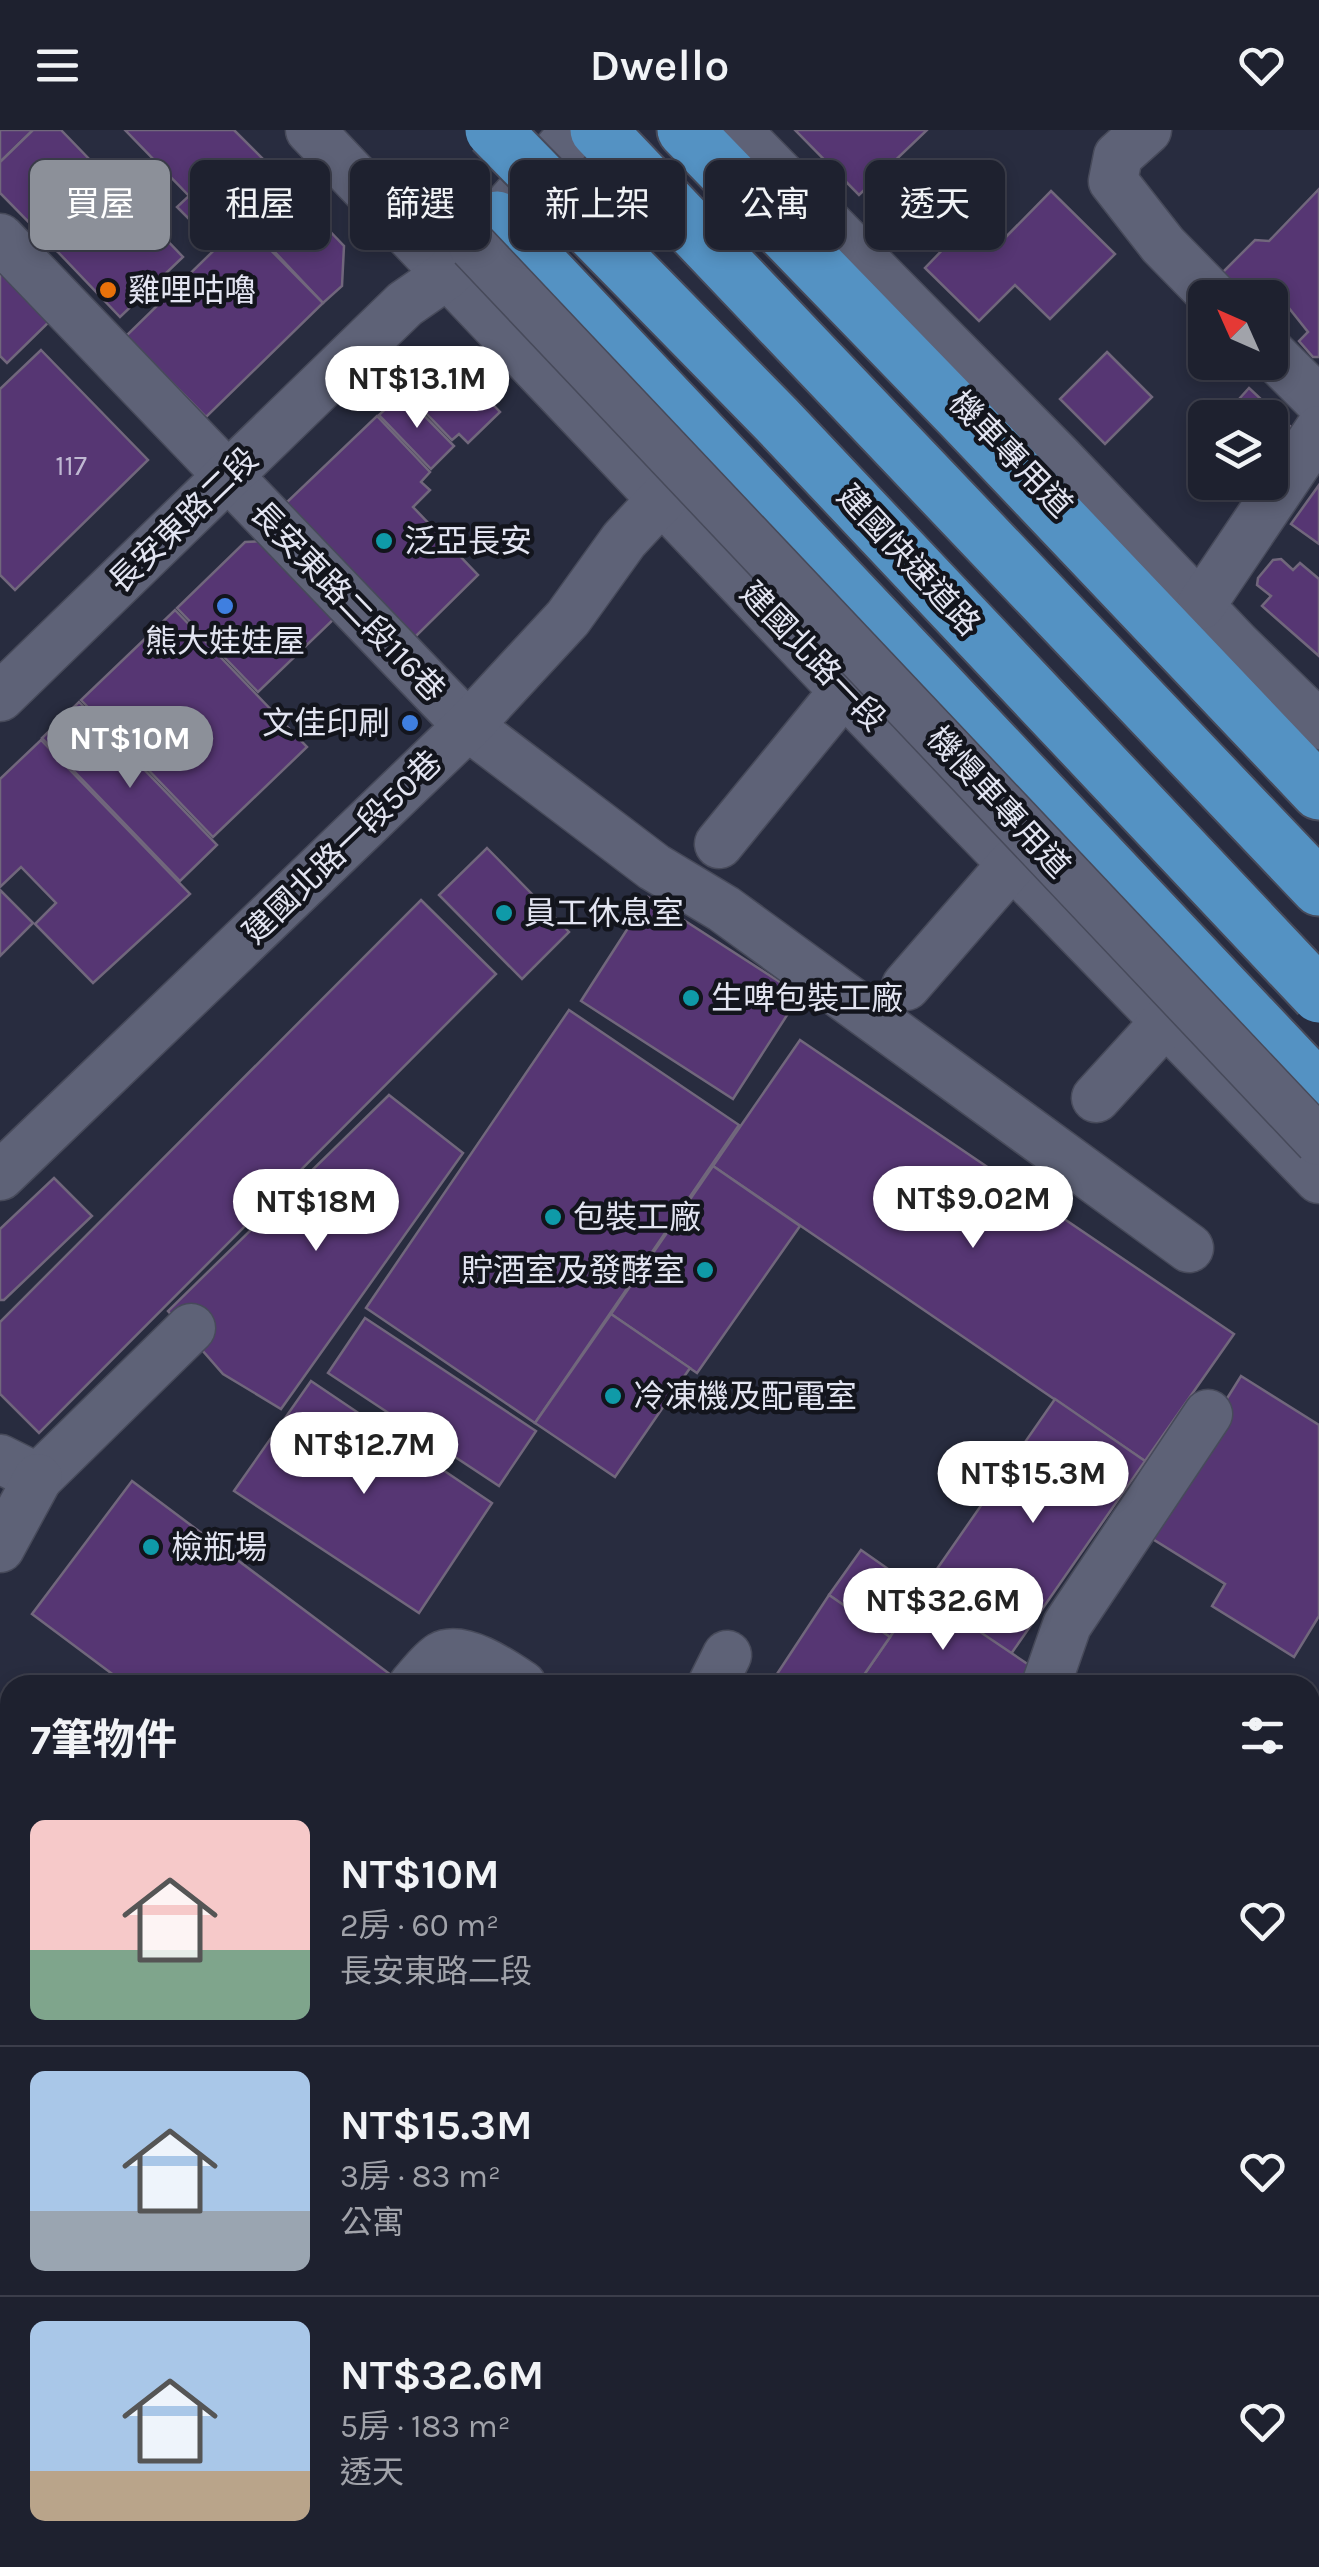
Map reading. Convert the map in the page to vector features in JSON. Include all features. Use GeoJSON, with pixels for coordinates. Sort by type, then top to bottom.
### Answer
{"type":"FeatureCollection","features":[{"type":"Feature","properties":{"kind":"highway","name":"建國快速道路"},"geometry":{"type":"LineString","coordinates":[[493,130],[776,419],[1319,995]]}},
{"type":"Feature","properties":{"kind":"highway"},"geometry":{"type":"LineString","coordinates":[[598,130],[1319,888]]}},
{"type":"Feature","properties":{"kind":"highway"},"geometry":{"type":"LineString","coordinates":[[709,132],[963,417],[1319,792]]}},
{"type":"Feature","properties":{"kind":"highway"},"geometry":{"type":"LineString","coordinates":[[476,250],[810,553],[1319,1090]]}},
{"type":"Feature","properties":{"kind":"street","name":"建國北路一段"},"geometry":{"type":"LineString","coordinates":[[310,130],[352,160]]}},
{"type":"Feature","properties":{"kind":"street","name":"長安東路二段"},"geometry":{"type":"LineString","coordinates":[[490,228],[576,130]]}},
{"type":"Feature","properties":{"kind":"street"},"geometry":{"type":"LineString","coordinates":[[1146,130],[1118,156],[1113,181],[1162,245],[1197,280]]}},
{"type":"Feature","properties":{"kind":"street"},"geometry":{"type":"LineString","coordinates":[[709,132],[1201,605],[1319,725]]}},
{"type":"Feature","properties":{"kind":"street","name":"機車專用道"},"geometry":{"type":"LineString","coordinates":[[709,132],[896,336],[1319,776]]}},
{"type":"Feature","properties":{"kind":"street","name":"長安東路二段116巷"},"geometry":{"type":"LineString","coordinates":[[0,238],[468,726],[654,867],[724,909],[1189,1248]]}},
{"type":"Feature","properties":{"kind":"street","name":"長安東路二段"},"geometry":{"type":"LineString","coordinates":[[0,697],[405,304],[469,250]]}},
{"type":"Feature","properties":{"kind":"street","name":"建國北路一段"},"geometry":{"type":"LineString","coordinates":[[475,250],[664,498],[844,692],[1167,1020],[1313,1149]]}},
{"type":"Feature","properties":{"kind":"street","name":"機慢車專用道"},"geometry":{"type":"LineString","coordinates":[[476,250],[1313,1149]]}},
{"type":"Feature","properties":{"kind":"street"},"geometry":{"type":"LineString","coordinates":[[1288,370],[1319,402]]}},
{"type":"Feature","properties":{"kind":"street"},"geometry":{"type":"LineString","coordinates":[[1201,605],[1319,430]]}},
{"type":"Feature","properties":{"kind":"street","name":"建國北路一段50巷"},"geometry":{"type":"LineString","coordinates":[[0,1176],[468,726],[568,618],[624,540],[664,498]]}},
{"type":"Feature","properties":{"kind":"street"},"geometry":{"type":"LineString","coordinates":[[719,844],[844,692]]}},
{"type":"Feature","properties":{"kind":"street"},"geometry":{"type":"LineString","coordinates":[[906,986],[1013,863]]}},
{"type":"Feature","properties":{"kind":"street"},"geometry":{"type":"LineString","coordinates":[[1096,1098],[1167,1020]]}},
{"type":"Feature","properties":{"kind":"street"},"geometry":{"type":"LineString","coordinates":[[0,1548],[19,1468],[191,1328]]}},
{"type":"Feature","properties":{"kind":"street"},"geometry":{"type":"LineString","coordinates":[[1050,1675],[1067,1625],[1208,1414]]}},
{"type":"Feature","properties":{"kind":"street"},"geometry":{"type":"LineString","coordinates":[[423,1675],[442,1655],[459,1653],[507,1675]]}},
{"type":"Feature","properties":{"kind":"building"},"geometry":{"type":"Polygon","coordinates":[[[0,130],[33,130],[0,162],[0,130]]]}},
{"type":"Feature","properties":{"kind":"building"},"geometry":{"type":"Polygon","coordinates":[[[33,130],[61,130],[90,160],[30,160],[30,224],[0,193],[0,162],[33,130]]]}},
{"type":"Feature","properties":{"kind":"building"},"geometry":{"type":"Polygon","coordinates":[[[125,130],[234,130],[264,160],[190,160],[190,220],[177,207],[189,196],[170,176],[170,160],[154,160],[125,130]]]}},
{"type":"Feature","properties":{"kind":"building"},"geometry":{"type":"Polygon","coordinates":[[[795,130],[927,130],[896,160],[865,160],[865,189],[859,195],[845,181],[845,160],[825,160],[795,130]]]}},
{"type":"Feature","properties":{"kind":"building"},"geometry":{"type":"Polygon","coordinates":[[[1319,189],[1319,357],[1313,357],[1299,341],[1308,332],[1288,307],[1288,280],[1223,280],[1220,275],[1255,240],[1269,241],[1319,189]]]}},
{"type":"Feature","properties":{"kind":"building"},"geometry":{"type":"Polygon","coordinates":[[[1051,191],[1115,254],[1050,319],[1015,285],[979,321],[925,268],[942,250],[1005,250],[1005,238],[1051,191]]]}},
{"type":"Feature","properties":{"kind":"building"},"geometry":{"type":"Polygon","coordinates":[[[330,231],[344,246],[342,286],[323,303],[273,250],[330,250],[330,231]]]}},
{"type":"Feature","properties":{"kind":"building"},"geometry":{"type":"Polygon","coordinates":[[[170,243],[183,257],[120,317],[57,251],[170,250],[170,243]]]}},
{"type":"Feature","properties":{"kind":"building"},"geometry":{"type":"Polygon","coordinates":[[[214,250],[271,250],[323,303],[206,417],[126,336],[214,250]]]}},
{"type":"Feature","properties":{"kind":"building"},"geometry":{"type":"Polygon","coordinates":[[[0,264],[53,318],[7,363],[0,356],[0,264]]]}},
{"type":"Feature","properties":{"kind":"building"},"geometry":{"type":"Polygon","coordinates":[[[41,350],[148,460],[15,590],[0,575],[0,389],[41,350]]]}},
{"type":"Feature","properties":{"kind":"building"},"geometry":{"type":"Polygon","coordinates":[[[1107,352],[1152,397],[1105,444],[1060,399],[1107,352]]]}},
{"type":"Feature","properties":{"kind":"building"},"geometry":{"type":"Polygon","coordinates":[[[460,370],[500,412],[468,443],[459,434],[452,440],[421,408],[460,370]]]}},
{"type":"Feature","properties":{"kind":"building"},"geometry":{"type":"Polygon","coordinates":[[[1249,388],[1262,400],[1238,400],[1249,388]]]}},
{"type":"Feature","properties":{"kind":"building"},"geometry":{"type":"Polygon","coordinates":[[[402,393],[454,446],[431,469],[379,415],[402,393]]]}},
{"type":"Feature","properties":{"kind":"building","name":"泛亞長安"},"geometry":{"type":"Polygon","coordinates":[[[377,416],[430,472],[421,482],[430,490],[413,507],[478,575],[415,637],[286,503],[377,416]]]}},
{"type":"Feature","properties":{"kind":"building"},"geometry":{"type":"Polygon","coordinates":[[[1319,485],[1319,544],[1291,524],[1319,485]]]}},
{"type":"Feature","properties":{"kind":"building"},"geometry":{"type":"Polygon","coordinates":[[[265,541],[337,616],[258,692],[177,608],[245,542],[265,541]]]}},
{"type":"Feature","properties":{"kind":"building"},"geometry":{"type":"Polygon","coordinates":[[[1281,559],[1293,570],[1300,563],[1319,579],[1319,656],[1262,606],[1271,596],[1257,585],[1258,578],[1273,560],[1281,559]]]}},
{"type":"Feature","properties":{"kind":"building"},"geometry":{"type":"Polygon","coordinates":[[[175,610],[307,747],[213,837],[81,700],[175,610]]]}},
{"type":"Feature","properties":{"kind":"building"},"geometry":{"type":"Polygon","coordinates":[[[79,702],[217,845],[180,881],[42,738],[79,702]]]}},
{"type":"Feature","properties":{"kind":"building"},"geometry":{"type":"Polygon","coordinates":[[[41,740],[190,894],[93,983],[35,924],[56,903],[21,867],[0,887],[0,779],[41,740]]]}},
{"type":"Feature","properties":{"kind":"building","name":"員工休息室"},"geometry":{"type":"Polygon","coordinates":[[[487,848],[569,932],[522,979],[439,895],[487,848]]]}},
{"type":"Feature","properties":{"kind":"building"},"geometry":{"type":"Polygon","coordinates":[[[0,890],[33,923],[0,956],[0,890]]]}},
{"type":"Feature","properties":{"kind":"building","name":"生啤包裝工廠"},"geometry":{"type":"Polygon","coordinates":[[[648,897],[800,995],[733,1099],[581,1001],[648,897]]]}},
{"type":"Feature","properties":{"kind":"building"},"geometry":{"type":"Polygon","coordinates":[[[421,900],[496,974],[39,1433],[0,1394],[0,1322],[421,900]]]}},
{"type":"Feature","properties":{"kind":"building","name":"包裝工廠"},"geometry":{"type":"Polygon","coordinates":[[[569,1010],[739,1125],[535,1423],[366,1308],[569,1010]]]}},
{"type":"Feature","properties":{"kind":"building"},"geometry":{"type":"Polygon","coordinates":[[[800,1040],[1234,1334],[1145,1461],[713,1166],[800,1040]]]}},
{"type":"Feature","properties":{"kind":"building"},"geometry":{"type":"Polygon","coordinates":[[[389,1095],[463,1153],[281,1409],[223,1374],[168,1311],[389,1095]]]}},
{"type":"Feature","properties":{"kind":"building","name":"貯酒室及發酵室"},"geometry":{"type":"Polygon","coordinates":[[[713,1166],[800,1226],[697,1373],[611,1314],[713,1166]]]}},
{"type":"Feature","properties":{"kind":"building"},"geometry":{"type":"Polygon","coordinates":[[[54,1178],[92,1216],[0,1300],[0,1229],[54,1178]]]}},
{"type":"Feature","properties":{"kind":"building","name":"冷凍機及配電室"},"geometry":{"type":"Polygon","coordinates":[[[611,1314],[690,1368],[615,1477],[535,1423],[611,1314]]]}},
{"type":"Feature","properties":{"kind":"building"},"geometry":{"type":"Polygon","coordinates":[[[365,1318],[536,1431],[499,1486],[328,1373],[365,1318]]]}},
{"type":"Feature","properties":{"kind":"building"},"geometry":{"type":"Polygon","coordinates":[[[1241,1376],[1319,1425],[1319,1616],[1294,1657],[1212,1606],[1225,1584],[1143,1533],[1241,1376]]]}},
{"type":"Feature","properties":{"kind":"building","name":"檢瓶場"},"geometry":{"type":"Polygon","coordinates":[[[311,1381],[492,1503],[419,1613],[234,1491],[311,1381]]]}},
{"type":"Feature","properties":{"kind":"building"},"geometry":{"type":"Polygon","coordinates":[[[1055,1399],[1145,1461],[1011,1654],[921,1592],[1055,1399]]]}},
{"type":"Feature","properties":{"kind":"building","name":"檢瓶場"},"geometry":{"type":"Polygon","coordinates":[[[132,1481],[391,1675],[114,1675],[32,1614],[132,1481]]]}},
{"type":"Feature","properties":{"kind":"building"},"geometry":{"type":"Polygon","coordinates":[[[861,1550],[921,1592],[890,1637],[829,1595],[861,1550]]]}},
{"type":"Feature","properties":{"kind":"building"},"geometry":{"type":"Polygon","coordinates":[[[921,1592],[1035,1669],[1031,1675],[864,1675],[921,1592]]]}},
{"type":"Feature","properties":{"kind":"building"},"geometry":{"type":"Polygon","coordinates":[[[829,1595],[890,1637],[864,1675],[777,1674],[829,1595]]]}},
{"type":"Feature","properties":{"kind":"place","name":"雞哩咕嚕"},"geometry":{"type":"Point","coordinates":[108,290]}},
{"type":"Feature","properties":{"kind":"place","name":"泛亞長安"},"geometry":{"type":"Point","coordinates":[384,541]}},
{"type":"Feature","properties":{"kind":"place","name":"熊大娃娃屋"},"geometry":{"type":"Point","coordinates":[225,606]}},
{"type":"Feature","properties":{"kind":"place","name":"文佳印刷"},"geometry":{"type":"Point","coordinates":[410,723]}},
{"type":"Feature","properties":{"kind":"place","name":"員工休息室"},"geometry":{"type":"Point","coordinates":[504,913]}},
{"type":"Feature","properties":{"kind":"place","name":"生啤包裝工廠"},"geometry":{"type":"Point","coordinates":[691,998]}},
{"type":"Feature","properties":{"kind":"place","name":"包裝工廠"},"geometry":{"type":"Point","coordinates":[553,1217]}},
{"type":"Feature","properties":{"kind":"place","name":"貯酒室及發酵室"},"geometry":{"type":"Point","coordinates":[705,1270]}},
{"type":"Feature","properties":{"kind":"place","name":"冷凍機及配電室"},"geometry":{"type":"Point","coordinates":[613,1396]}},
{"type":"Feature","properties":{"kind":"place","name":"檢瓶場"},"geometry":{"type":"Point","coordinates":[151,1547]}}]}
